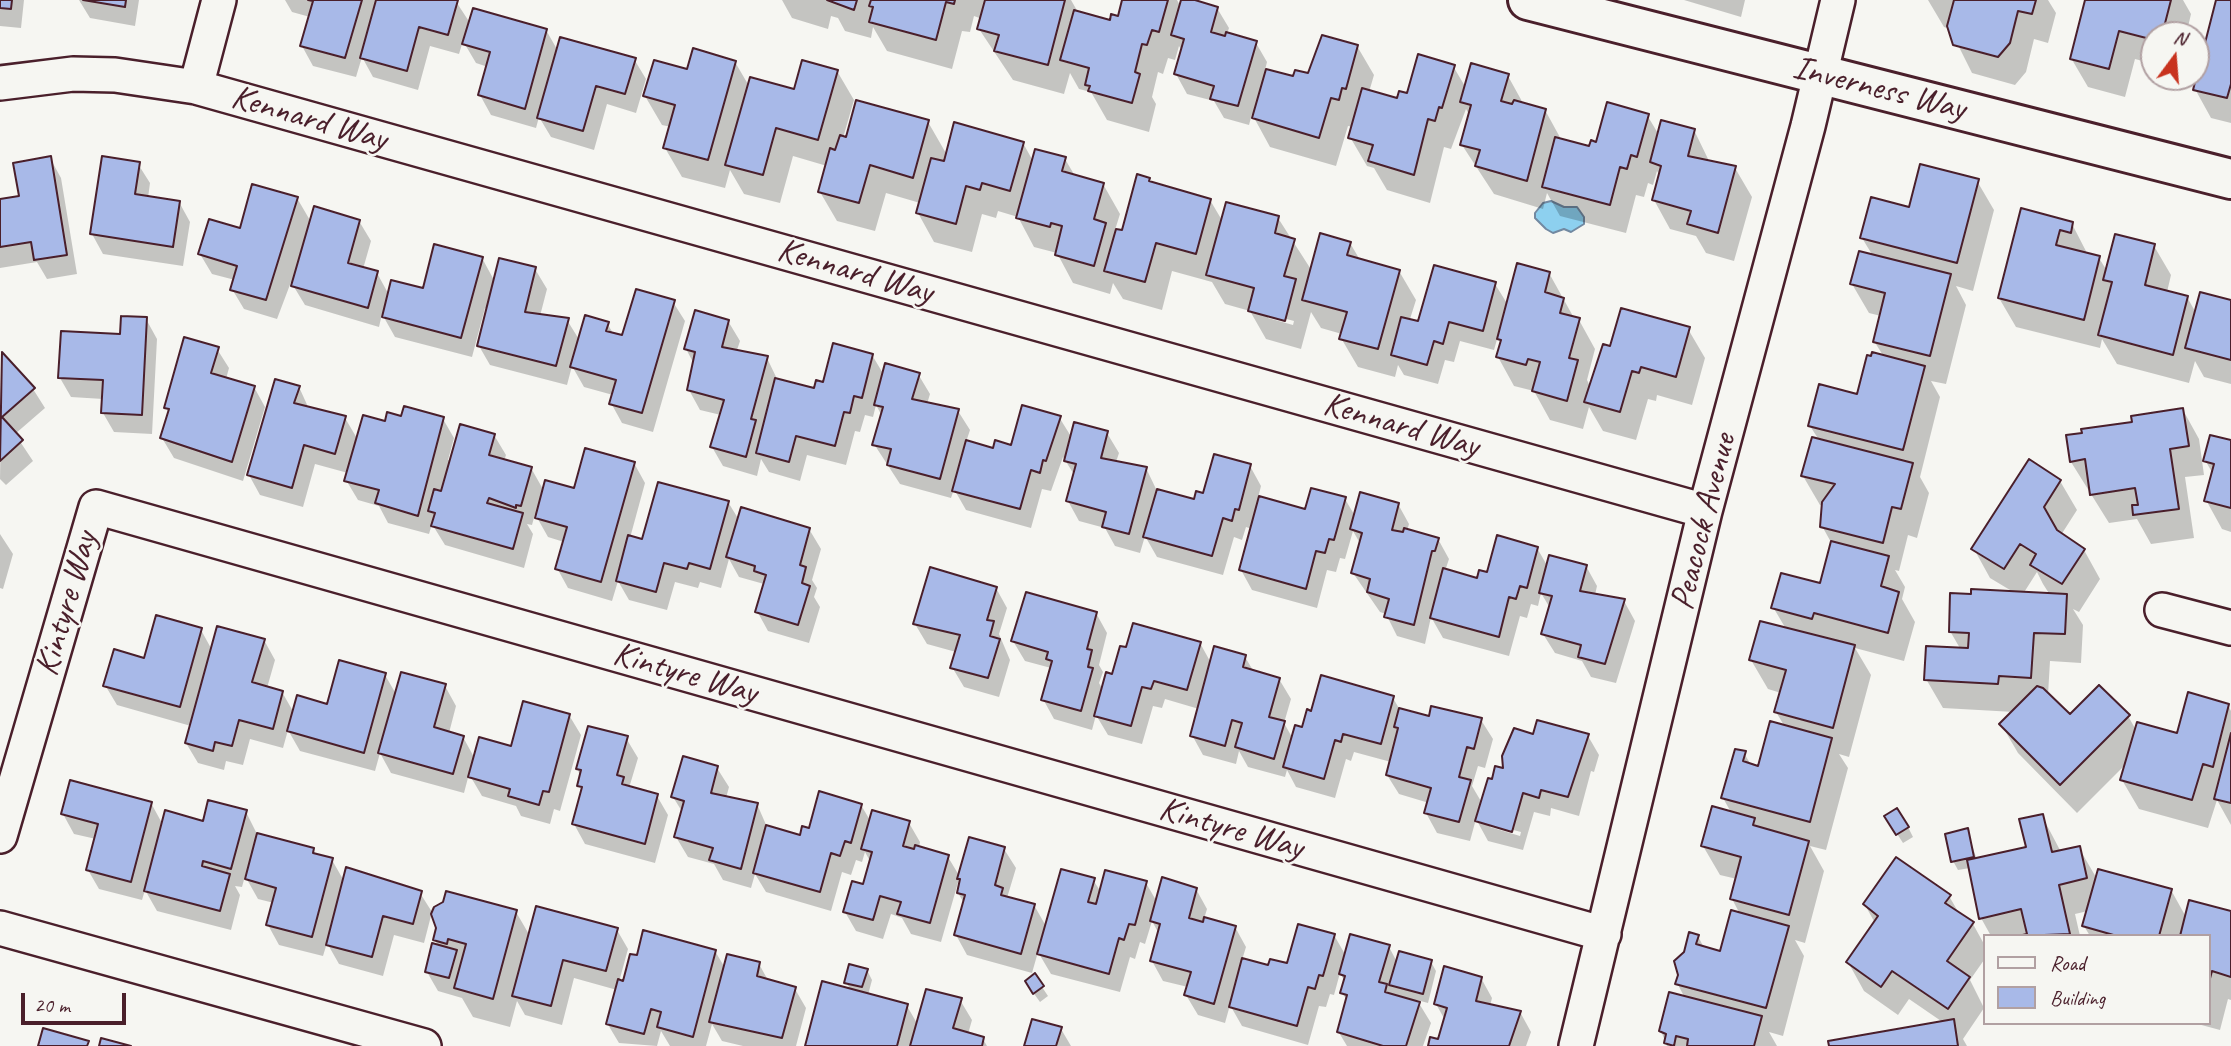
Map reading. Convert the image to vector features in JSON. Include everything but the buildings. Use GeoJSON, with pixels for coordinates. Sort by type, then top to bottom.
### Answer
{"type":"FeatureCollection","features":[{"type":"Feature","properties":{"kind":"street"},"geometry":{"type":"LineString","coordinates":[[196,87],[219,0]]}},
{"type":"Feature","properties":{"kind":"street","name":"Inverness Way"},"geometry":{"type":"LineString","coordinates":[[1528,0],[2231,179]]}},
{"type":"Feature","properties":{"kind":"street","name":"Peacock Avenue"},"geometry":{"type":"LineString","coordinates":[[1576,1046],[1705,511],[1838,0]]}},
{"type":"Feature","properties":{"kind":"street","name":"Kennard Way"},"geometry":{"type":"LineString","coordinates":[[0,83],[73,74],[115,75],[196,87],[1705,511]]}},
{"type":"Feature","properties":{"kind":"street","name":"Kintyre Way"},"geometry":{"type":"LineString","coordinates":[[0,836],[96,507],[1604,934]]}},
{"type":"Feature","properties":{"kind":"street"},"geometry":{"type":"LineString","coordinates":[[2162,610],[2231,628]]}},
{"type":"Feature","properties":{"kind":"street"},"geometry":{"type":"LineString","coordinates":[[0,928],[424,1046]]}},
{"type":"Feature","properties":{"kind":"water"},"geometry":{"type":"Polygon","coordinates":[[[1551,201],[1564,207],[1577,207],[1584,217],[1584,224],[1571,232],[1564,229],[1553,233],[1546,229],[1535,218],[1535,213],[1543,203],[1551,201]]]}}]}
